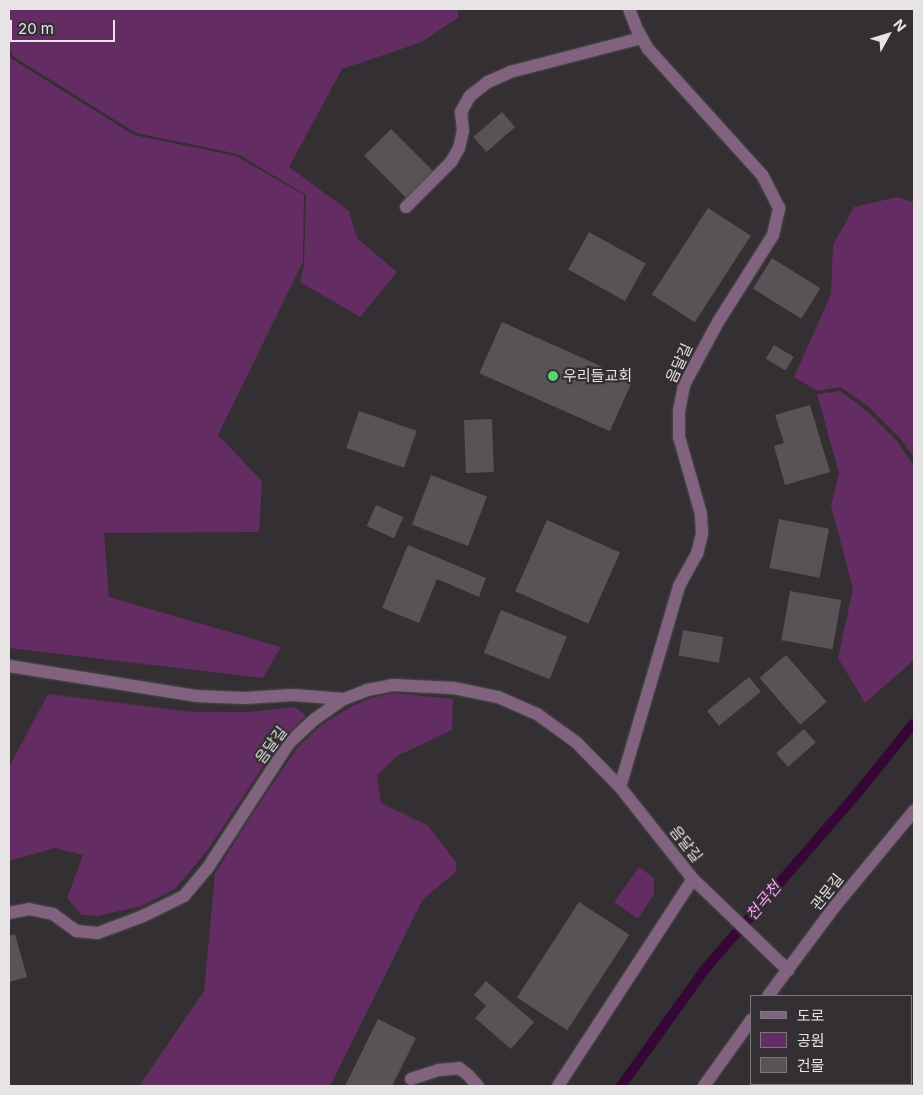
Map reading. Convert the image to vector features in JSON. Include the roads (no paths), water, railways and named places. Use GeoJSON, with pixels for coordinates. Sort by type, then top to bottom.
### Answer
{"type":"FeatureCollection","features":[{"type":"Feature","properties":{"kind":"street","name":"음달길"},"geometry":{"type":"LineString","coordinates":[[620,787],[679,586],[697,554],[702,534],[701,514],[679,436],[679,411],[684,385],[718,322],[773,235],[780,208],[762,174],[667,71],[641,38],[629,9]]}},
{"type":"Feature","properties":{"kind":"street"},"geometry":{"type":"LineString","coordinates":[[406,207],[451,162],[460,148],[463,131],[461,112],[470,96],[488,82],[510,72],[641,38]]}},
{"type":"Feature","properties":{"kind":"street"},"geometry":{"type":"LineString","coordinates":[[9,666],[196,696],[244,698],[293,695],[344,699]]}},
{"type":"Feature","properties":{"kind":"street","name":"음달길"},"geometry":{"type":"LineString","coordinates":[[9,913],[29,909],[53,914],[76,931],[98,933],[143,916],[184,896],[207,869],[290,743],[315,719],[344,699],[367,690],[393,685],[454,688],[498,697],[536,714],[576,742],[620,787],[693,879],[768,953],[788,970]]}},
{"type":"Feature","properties":{"kind":"street","name":"관문길"},"geometry":{"type":"LineString","coordinates":[[769,995],[835,906],[914,811]]}},
{"type":"Feature","properties":{"kind":"street"},"geometry":{"type":"LineString","coordinates":[[558,1086],[693,879]]}},
{"type":"Feature","properties":{"kind":"street"},"geometry":{"type":"LineString","coordinates":[[704,1086],[750,1022]]}},
{"type":"Feature","properties":{"kind":"street"},"geometry":{"type":"LineString","coordinates":[[411,1079],[438,1070],[459,1068],[478,1086]]}},
{"type":"Feature","properties":{"kind":"waterway","name":"천곡천"},"geometry":{"type":"LineString","coordinates":[[621,1086],[705,969],[859,791],[914,723]]}},
{"type":"Feature","properties":{"kind":"place","name":"우리들교회"},"geometry":{"type":"Point","coordinates":[553,376]}}]}
